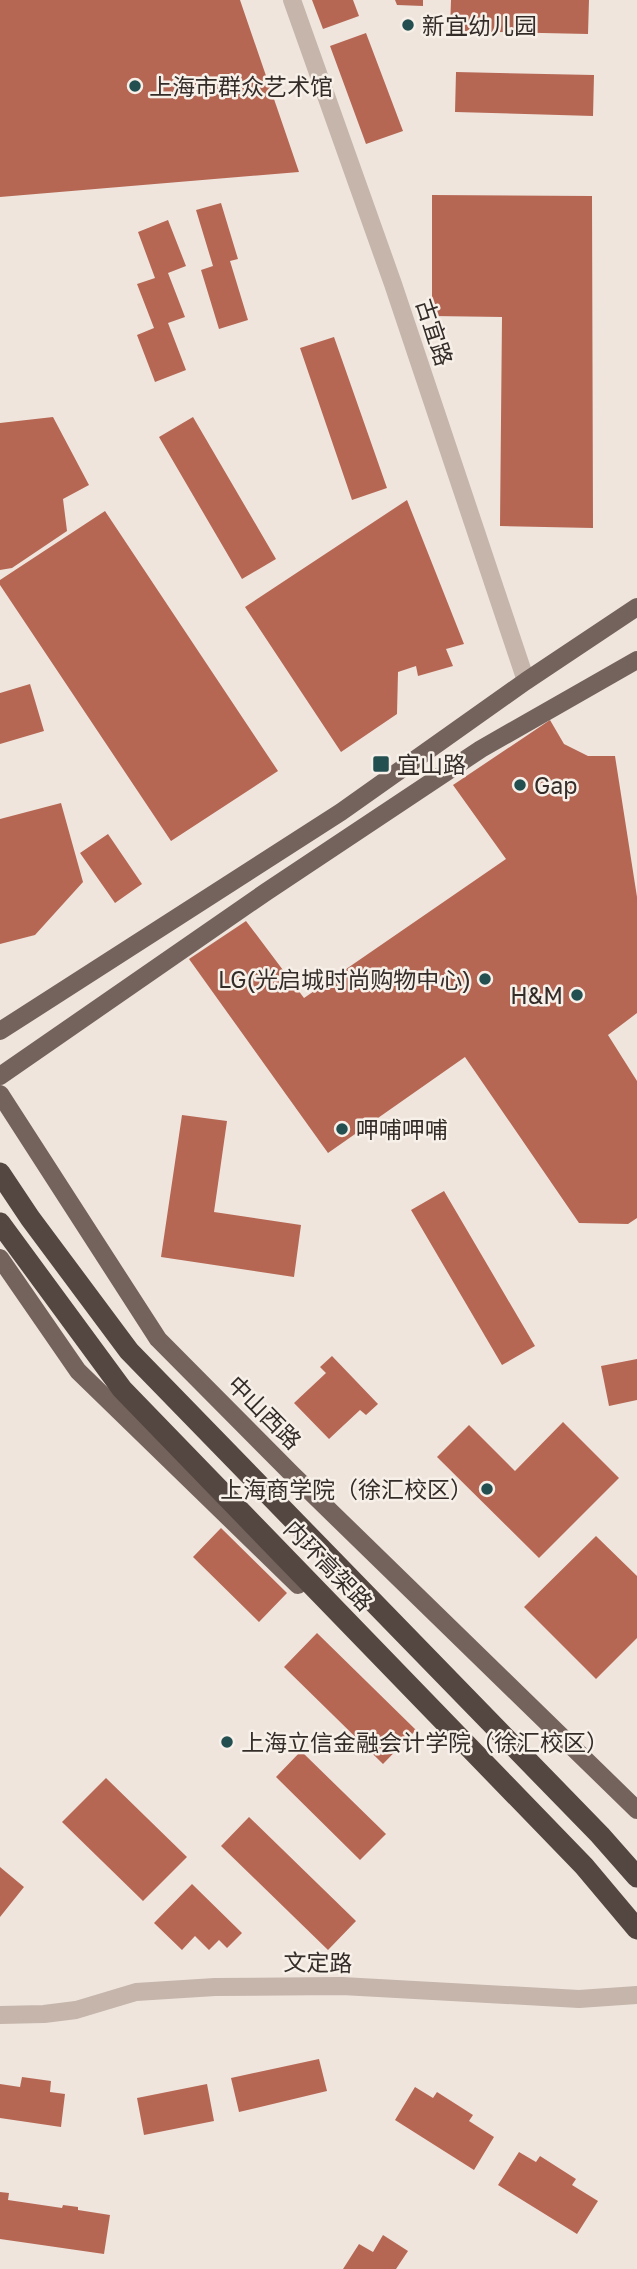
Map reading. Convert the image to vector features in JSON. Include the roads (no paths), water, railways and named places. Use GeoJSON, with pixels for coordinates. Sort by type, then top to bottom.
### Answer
{"type":"FeatureCollection","features":[{"type":"Feature","properties":{"kind":"highway","name":"内环高架路"},"geometry":{"type":"LineString","coordinates":[[0,1173],[30,1218],[129,1351],[600,1835],[637,1877]]}},
{"type":"Feature","properties":{"kind":"highway","name":"内环高架路"},"geometry":{"type":"LineString","coordinates":[[0,1223],[122,1389],[574,1857],[637,1929]]}},
{"type":"Feature","properties":{"kind":"main road"},"geometry":{"type":"LineString","coordinates":[[0,1031],[341,812],[526,681],[637,607]]}},
{"type":"Feature","properties":{"kind":"main road"},"geometry":{"type":"LineString","coordinates":[[0,1076],[266,892],[481,749],[637,660]]}},
{"type":"Feature","properties":{"kind":"main road","name":"中山西路"},"geometry":{"type":"LineString","coordinates":[[0,1094],[158,1339],[292,1474],[637,1810]]}},
{"type":"Feature","properties":{"kind":"main road"},"geometry":{"type":"LineString","coordinates":[[0,1258],[78,1371],[637,1913]]}},
{"type":"Feature","properties":{"kind":"street","name":"古宜路"},"geometry":{"type":"LineString","coordinates":[[292,0],[393,284],[526,681]]}},
{"type":"Feature","properties":{"kind":"street","name":"文定路"},"geometry":{"type":"LineString","coordinates":[[0,2015],[55,2013],[76,2010],[136,1992],[203,1987],[342,1986],[579,1999],[637,1995]]}},
{"type":"Feature","properties":{"kind":"place","name":"新宜幼儿园"},"geometry":{"type":"Point","coordinates":[408,25]}},
{"type":"Feature","properties":{"kind":"place","name":"上海市群众艺术馆"},"geometry":{"type":"Point","coordinates":[135,86]}},
{"type":"Feature","properties":{"kind":"place","name":"宜山路"},"geometry":{"type":"Point","coordinates":[381,764]}},
{"type":"Feature","properties":{"kind":"place","name":"Gap"},"geometry":{"type":"Point","coordinates":[520,785]}},
{"type":"Feature","properties":{"kind":"place","name":"LG(光启城时尚购物中心)"},"geometry":{"type":"Point","coordinates":[485,979]}},
{"type":"Feature","properties":{"kind":"place","name":"H&M"},"geometry":{"type":"Point","coordinates":[577,995]}},
{"type":"Feature","properties":{"kind":"place","name":"呷哺呷哺"},"geometry":{"type":"Point","coordinates":[342,1129]}},
{"type":"Feature","properties":{"kind":"place","name":"上海商学院（徐汇校区）"},"geometry":{"type":"Point","coordinates":[487,1489]}},
{"type":"Feature","properties":{"kind":"place","name":"上海立信金融会计学院（徐汇校区）"},"geometry":{"type":"Point","coordinates":[227,1742]}}]}
